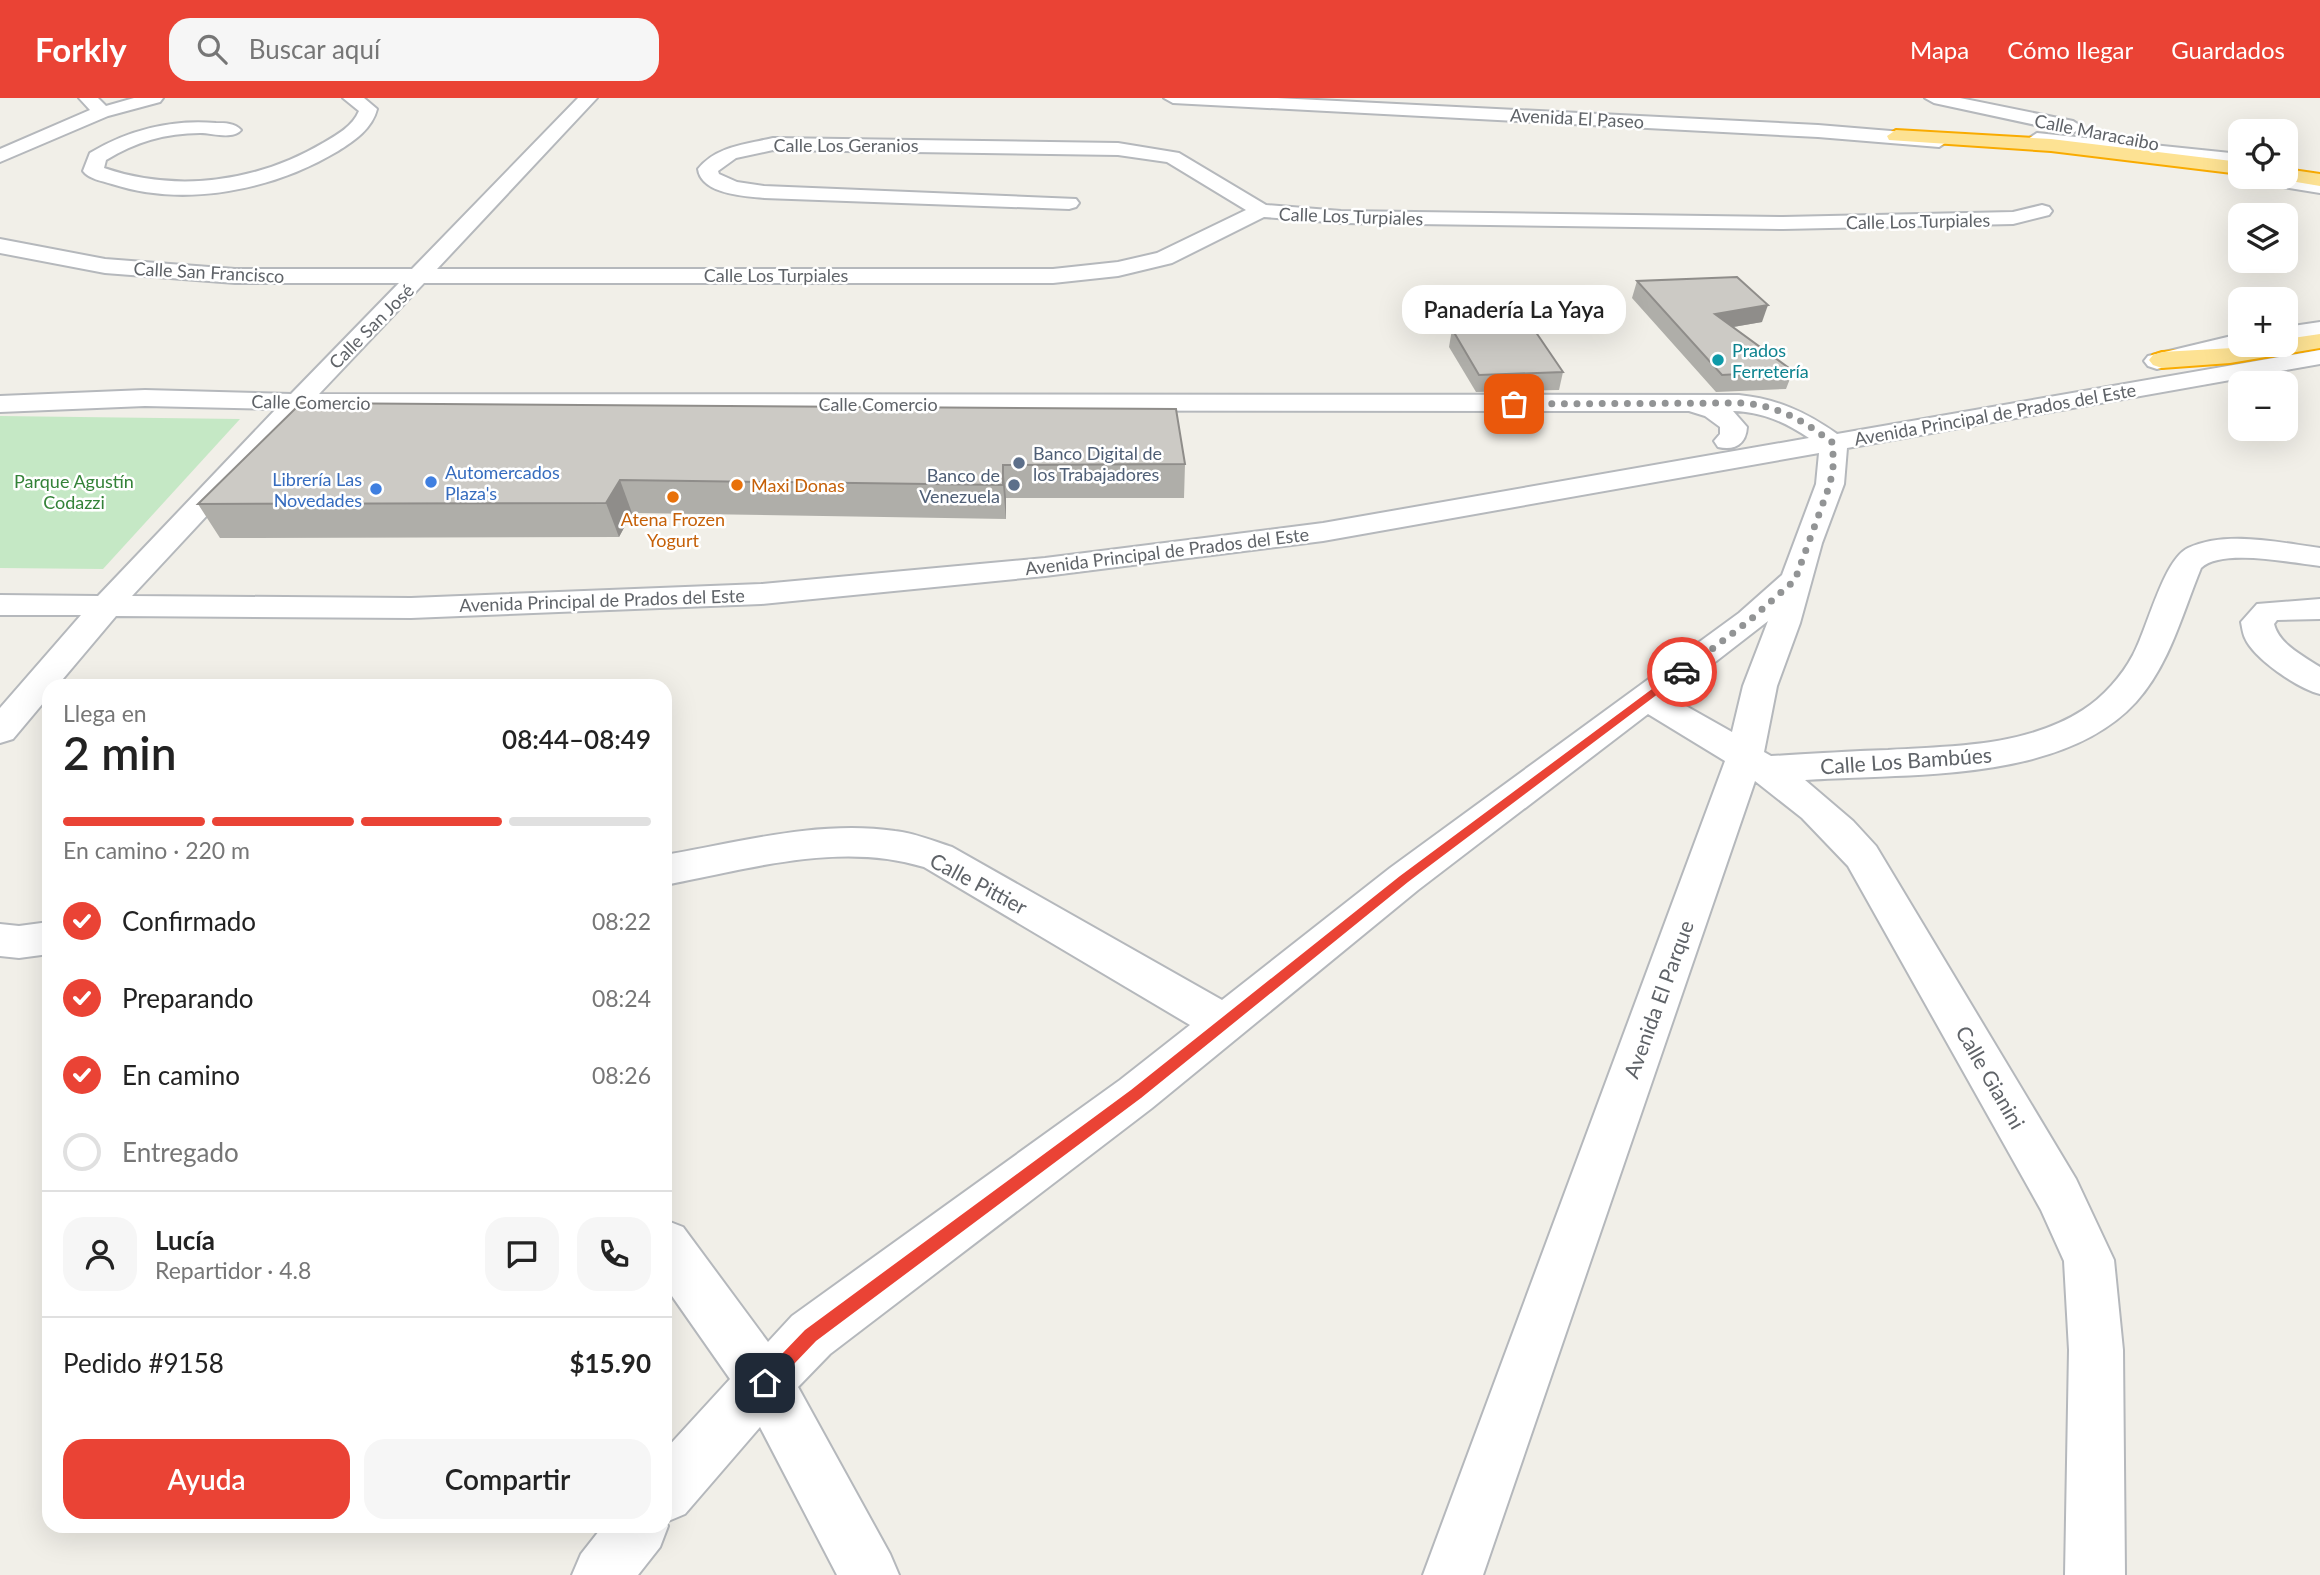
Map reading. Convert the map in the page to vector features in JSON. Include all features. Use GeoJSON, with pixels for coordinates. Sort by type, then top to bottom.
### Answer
{"type":"FeatureCollection","features":[{"type":"Feature","properties":{"kind":"highway"},"geometry":{"type":"LineString","coordinates":[[1896,136],[2051,145],[2228,167]]}},
{"type":"Feature","properties":{"kind":"highway"},"geometry":{"type":"LineString","coordinates":[[2298,177],[2320,180]]}},
{"type":"Feature","properties":{"kind":"highway"},"geometry":{"type":"LineString","coordinates":[[2162,360],[2230,356],[2320,341]]}},
{"type":"Feature","properties":{"kind":"street"},"geometry":{"type":"LineString","coordinates":[[88,98],[102,112]]}},
{"type":"Feature","properties":{"kind":"street"},"geometry":{"type":"LineString","coordinates":[[0,156],[102,112],[154,98]]}},
{"type":"Feature","properties":{"kind":"street"},"geometry":{"type":"LineString","coordinates":[[232,130],[212,127],[173,129],[135,138],[110,147],[97,157],[93,170],[121,181],[156,187],[192,187],[263,177],[300,165],[356,130],[367,118],[368,109],[352,98]]}},
{"type":"Feature","properties":{"kind":"street","name":"Calle San José"},"geometry":{"type":"LineString","coordinates":[[44,679],[116,595],[295,402],[419,277],[588,98]]}},
{"type":"Feature","properties":{"kind":"street","name":"Avenida El Paseo"},"geometry":{"type":"LineString","coordinates":[[1173,98],[1896,136],[2032,139],[2228,158]]}},
{"type":"Feature","properties":{"kind":"street","name":"Calle Maracaibo"},"geometry":{"type":"LineString","coordinates":[[1934,98],[2220,157]]}},
{"type":"Feature","properties":{"kind":"street","name":"Avenida El Paseo"},"geometry":{"type":"LineString","coordinates":[[1896,136],[2076,152],[2228,172]]}},
{"type":"Feature","properties":{"kind":"street","name":"Calle Los Geranios"},"geometry":{"type":"LineString","coordinates":[[1069,203],[738,190],[719,184],[709,177],[708,169],[729,154],[773,144],[1118,149],[1172,157],[1261,211]]}},
{"type":"Feature","properties":{"kind":"street"},"geometry":{"type":"LineString","coordinates":[[2298,169],[2320,173]]}},
{"type":"Feature","properties":{"kind":"street"},"geometry":{"type":"LineString","coordinates":[[2298,183],[2320,187]]}},
{"type":"Feature","properties":{"kind":"street","name":"Calle Los Turpiales"},"geometry":{"type":"LineString","coordinates":[[419,277],[1052,276],[1118,269],[1164,258],[1261,211],[1341,218],[1770,223],[2013,218],[2042,211]]}},
{"type":"Feature","properties":{"kind":"street","name":"Calle San Francisco"},"geometry":{"type":"LineString","coordinates":[[0,246],[93,264],[156,272],[235,276],[419,277]]}},
{"type":"Feature","properties":{"kind":"street"},"geometry":{"type":"LineString","coordinates":[[2298,332],[2320,329]]}},
{"type":"Feature","properties":{"kind":"street","name":"Avenida Principal de Prados del Este"},"geometry":{"type":"LineString","coordinates":[[0,583],[116,595],[411,608],[761,594],[910,581],[1243,544],[1823,435],[2228,344]]}},
{"type":"Feature","properties":{"kind":"street","name":"Avenida Principal de Prados del Este"},"geometry":{"type":"LineString","coordinates":[[0,605],[116,595],[736,574],[1094,544],[1290,517],[1728,441],[1890,430],[2320,357]]}},
{"type":"Feature","properties":{"kind":"street","name":"Calle Comercio"},"geometry":{"type":"LineString","coordinates":[[0,404],[145,398],[295,402],[1689,403],[1718,412],[1728,419],[1734,427],[1728,441]]}},
{"type":"Feature","properties":{"kind":"street"},"geometry":{"type":"LineString","coordinates":[[1689,403],[1766,405],[1788,412],[1823,435]]}},
{"type":"Feature","properties":{"kind":"street","name":"Avenida El Parque"},"geometry":{"type":"LineString","coordinates":[[1453,1575],[1756,763],[1760,686],[1830,484],[1833,467],[1823,435]]}},
{"type":"Feature","properties":{"kind":"street","name":"Calle Los Bambúes"},"geometry":{"type":"LineString","coordinates":[[1756,763],[1981,757],[2036,746],[2073,732],[2099,717],[2146,664],[2187,565],[2198,554],[2217,550],[2320,557]]}},
{"type":"Feature","properties":{"kind":"street"},"geometry":{"type":"LineString","coordinates":[[672,1486],[717,1433],[811,1335],[1136,1094],[1404,879],[1648,699],[1750,620],[1795,580]]}},
{"type":"Feature","properties":{"kind":"street"},"geometry":{"type":"LineString","coordinates":[[2320,610],[2268,611],[2257,622],[2261,638],[2285,660],[2320,683]]}},
{"type":"Feature","properties":{"kind":"street","name":"Calle San José"},"geometry":{"type":"LineString","coordinates":[[0,731],[42,682]]}},
{"type":"Feature","properties":{"kind":"street","name":"Calle Gianini"},"geometry":{"type":"LineString","coordinates":[[1648,699],[1756,763],[1839,827],[1863,856],[2059,1195],[2089,1260],[2096,1350],[2095,1575]]}},
{"type":"Feature","properties":{"kind":"street","name":"Calle Pittier"},"geometry":{"type":"LineString","coordinates":[[672,869],[809,846],[863,842],[897,846],[938,857],[1225,1023]]}},
{"type":"Feature","properties":{"kind":"street"},"geometry":{"type":"LineString","coordinates":[[0,940],[19,942],[42,939]]}},
{"type":"Feature","properties":{"kind":"street"},"geometry":{"type":"LineString","coordinates":[[672,1254],[765,1383],[798,1439],[869,1575]]}},
{"type":"Feature","properties":{"kind":"street"},"geometry":{"type":"LineString","coordinates":[[602,1575],[634,1533]]}},
{"type":"Feature","properties":{"kind":"green space","name":"Parque Agustín Codazzi"},"geometry":{"type":"Polygon","coordinates":[[[0,416],[240,419],[103,569],[0,568],[0,416]]]}},
{"type":"Feature","properties":{"kind":"building"},"geometry":{"type":"Polygon","coordinates":[[[1737,277],[1768,305],[1715,314],[1793,371],[1722,375],[1637,281],[1737,277]]]}},
{"type":"Feature","properties":{"kind":"building"},"geometry":{"type":"Polygon","coordinates":[[[1531,325],[1563,372],[1479,375],[1452,329],[1531,325]]]}},
{"type":"Feature","properties":{"kind":"building"},"geometry":{"type":"Polygon","coordinates":[[[301,403],[1176,409],[1185,464],[1003,465],[1003,485],[620,480],[606,503],[198,504],[301,403]]]}},
{"type":"Feature","properties":{"kind":"way so far"},"geometry":{"type":"LineString","coordinates":[[1514,404],[1766,405],[1788,412],[1833,443],[1830,484],[1795,580],[1750,620],[1682,672]]}},
{"type":"Feature","properties":{"kind":"place","name":"Prados Ferretería"},"geometry":{"type":"Point","coordinates":[1718,360]}},
{"type":"Feature","properties":{"kind":"place","name":"Panadería La Yaya"},"geometry":{"type":"Point","coordinates":[1514,404]}},
{"type":"Feature","properties":{"kind":"place","name":"Banco Digital de los Trabajadores"},"geometry":{"type":"Point","coordinates":[1019,463]}},
{"type":"Feature","properties":{"kind":"place","name":"Automercados Plaza's"},"geometry":{"type":"Point","coordinates":[431,482]}},
{"type":"Feature","properties":{"kind":"place","name":"Maxi Donas"},"geometry":{"type":"Point","coordinates":[737,485]}},
{"type":"Feature","properties":{"kind":"place","name":"Banco de Venezuela"},"geometry":{"type":"Point","coordinates":[1014,485]}},
{"type":"Feature","properties":{"kind":"place","name":"Librería Las Novedades"},"geometry":{"type":"Point","coordinates":[376,489]}},
{"type":"Feature","properties":{"kind":"place","name":"Atena Frozen Yogurt"},"geometry":{"type":"Point","coordinates":[673,497]}},
{"type":"Feature","properties":{"kind":"route"},"geometry":{"type":"LineString","coordinates":[[765,1383],[811,1335],[1136,1094],[1404,879],[1682,672]]}}]}
